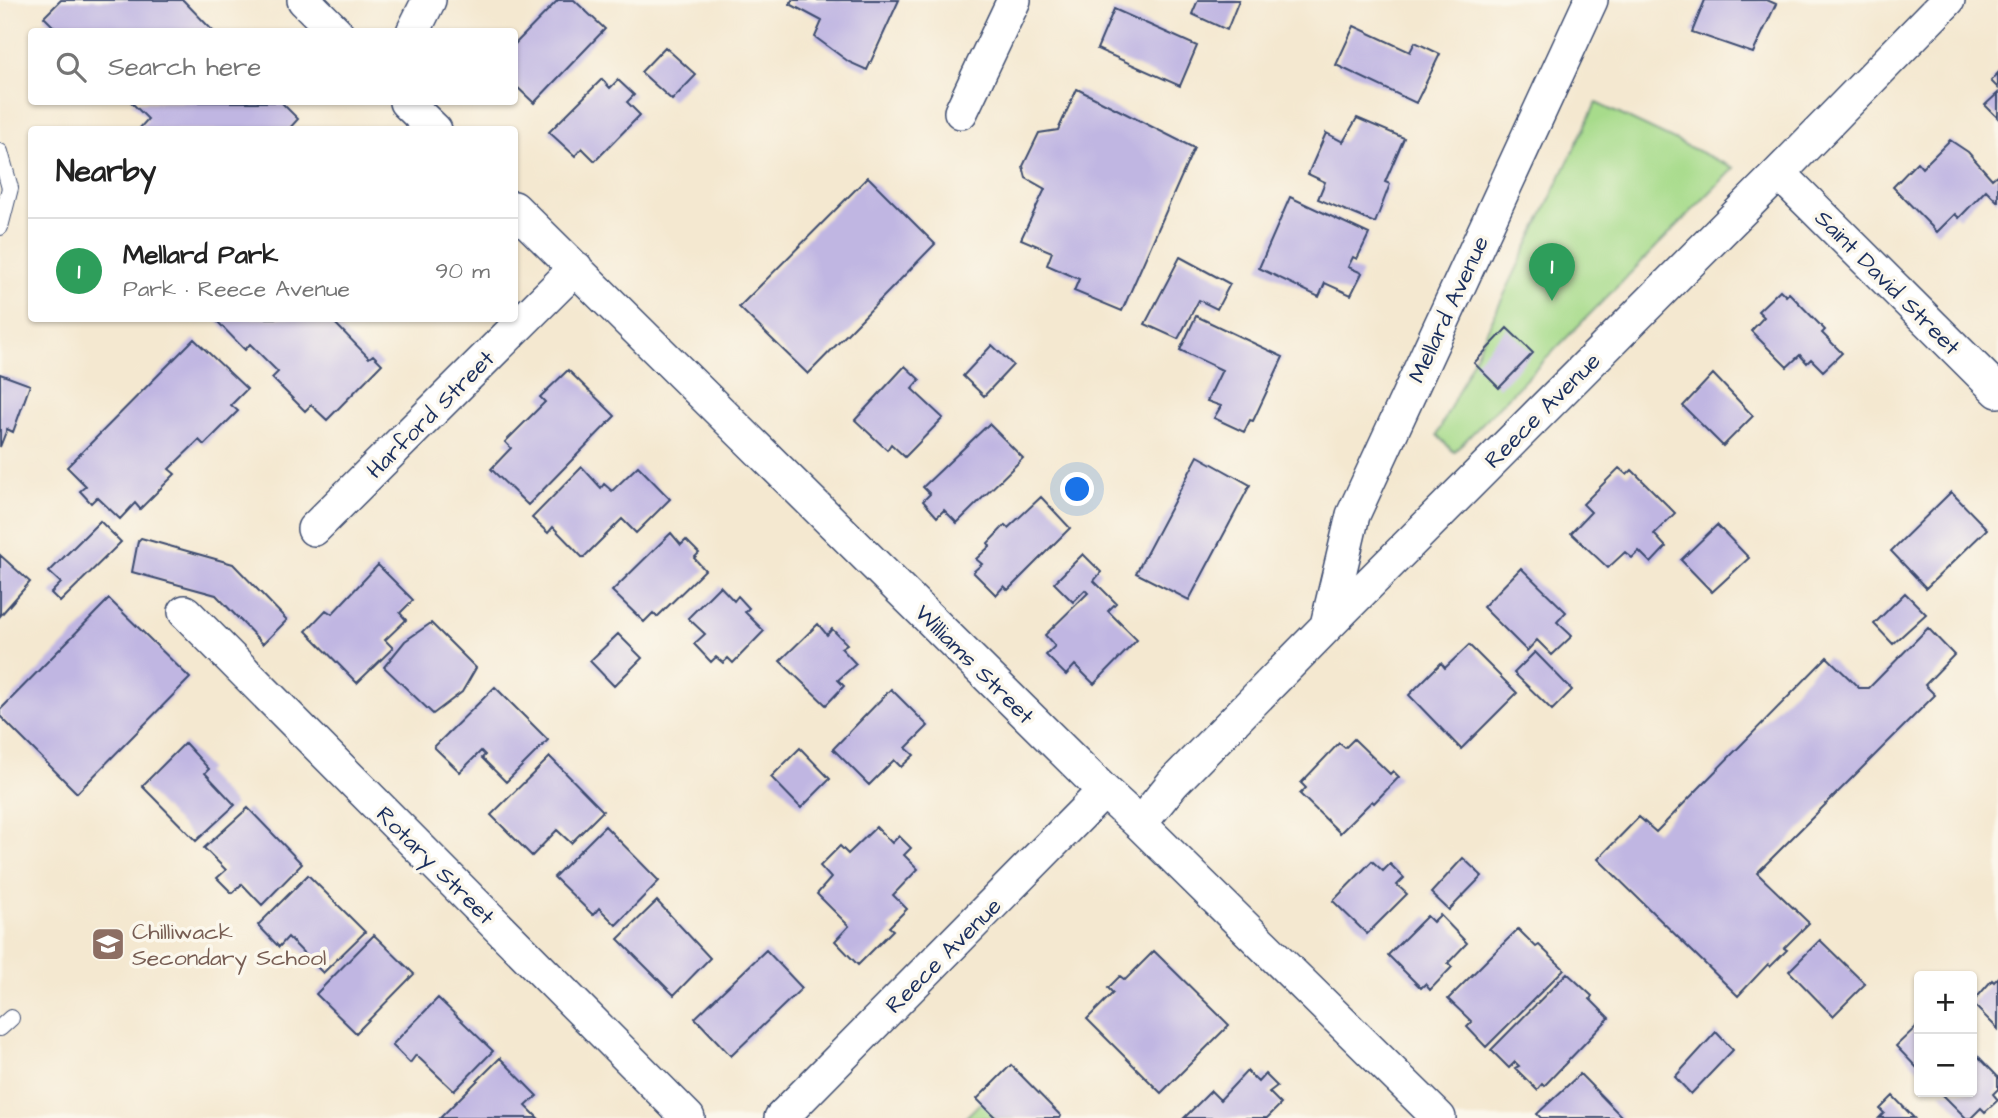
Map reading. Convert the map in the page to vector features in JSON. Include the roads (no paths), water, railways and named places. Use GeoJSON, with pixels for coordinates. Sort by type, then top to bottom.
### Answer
{"type":"FeatureCollection","features":[{"type":"Feature","properties":{"kind":"street"},"geometry":{"type":"LineString","coordinates":[[304,0],[332,28]]}},
{"type":"Feature","properties":{"kind":"street"},"geometry":{"type":"LineString","coordinates":[[415,28],[429,0]]}},
{"type":"Feature","properties":{"kind":"street"},"geometry":{"type":"LineString","coordinates":[[961,112],[1014,0]]}},
{"type":"Feature","properties":{"kind":"street","name":"Mellard Avenue"},"geometry":{"type":"LineString","coordinates":[[1326,626],[1353,515],[1591,0]]}},
{"type":"Feature","properties":{"kind":"street","name":"Reece Avenue"},"geometry":{"type":"LineString","coordinates":[[1140,824],[1173,782],[1948,0]]}},
{"type":"Feature","properties":{"kind":"street"},"geometry":{"type":"LineString","coordinates":[[409,105],[431,126]]}},
{"type":"Feature","properties":{"kind":"street","name":"Saint David Street"},"geometry":{"type":"LineString","coordinates":[[1779,173],[1998,391]]}},
{"type":"Feature","properties":{"kind":"street","name":"Williams Street"},"geometry":{"type":"LineString","coordinates":[[518,212],[1438,1118]]}},
{"type":"Feature","properties":{"kind":"street","name":"Harford Street"},"geometry":{"type":"LineString","coordinates":[[314,529],[576,268]]}},
{"type":"Feature","properties":{"kind":"street","name":"Rotary Street"},"geometry":{"type":"LineString","coordinates":[[185,612],[688,1118]]}},
{"type":"Feature","properties":{"kind":"street","name":"Reece Avenue"},"geometry":{"type":"LineString","coordinates":[[781,1118],[1104,791]]}},
{"type":"Feature","properties":{"kind":"lane"},"geometry":{"type":"LineString","coordinates":[[0,152],[3,181],[10,188],[0,227]]}},
{"type":"Feature","properties":{"kind":"place","name":"Mellard Park"},"geometry":{"type":"Point","coordinates":[1552,301]}},
{"type":"Feature","properties":{"kind":"place","name":"Chilliwack Secondary School"},"geometry":{"type":"Point","coordinates":[108,944]}}]}
